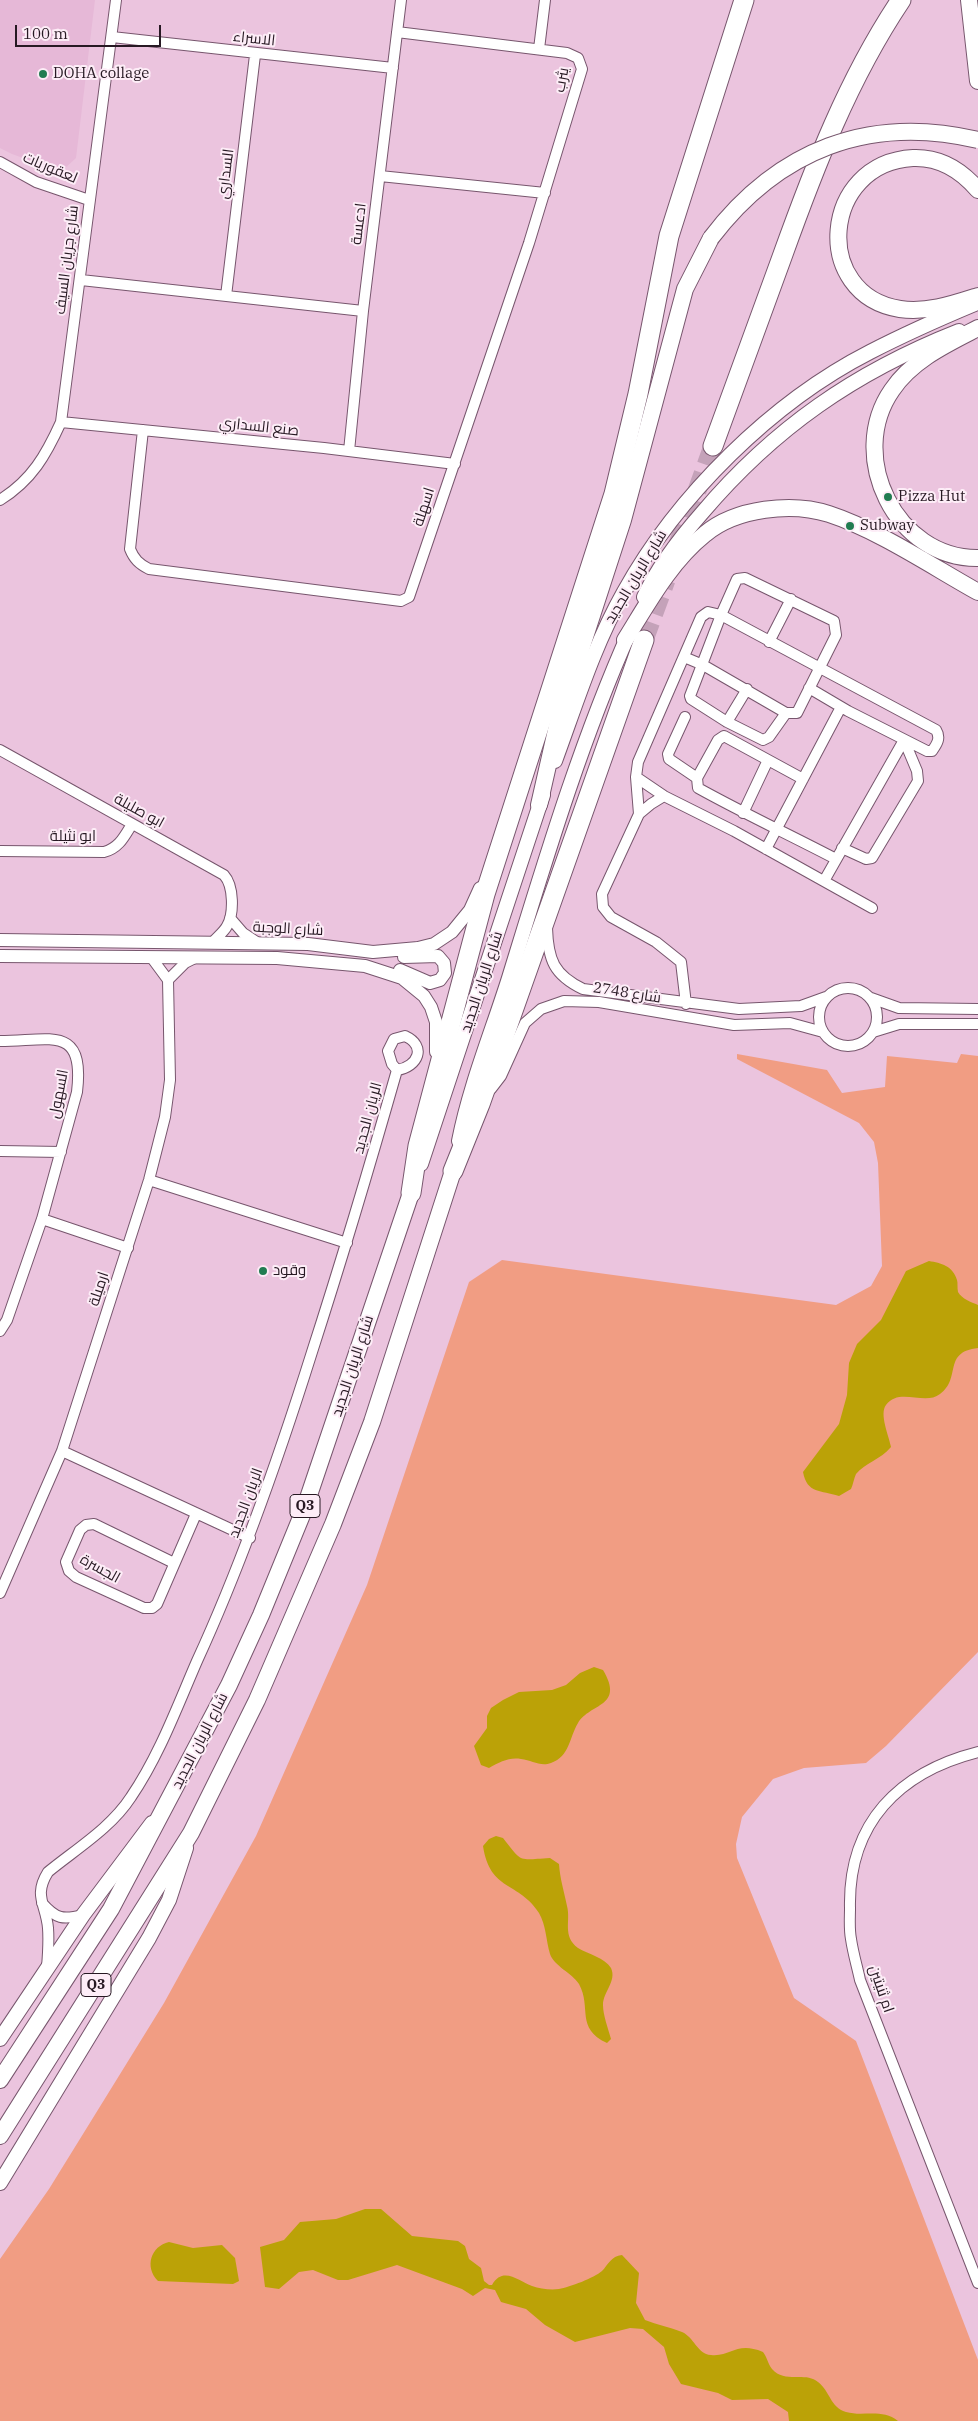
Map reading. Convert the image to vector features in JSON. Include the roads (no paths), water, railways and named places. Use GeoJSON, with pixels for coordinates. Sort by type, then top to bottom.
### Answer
{"type":"FeatureCollection","features":[{"type":"Feature","properties":{"kind":"highway"},"geometry":{"type":"LineString","coordinates":[[411,1193],[418,1146],[485,894],[614,494],[638,394],[669,236],[744,0]]}},
{"type":"Feature","properties":{"kind":"highway"},"geometry":{"type":"LineString","coordinates":[[713,446],[798,212],[834,122],[862,62],[900,0]]}},
{"type":"Feature","properties":{"kind":"highway"},"geometry":{"type":"LineString","coordinates":[[453,1171],[480,1104],[644,640]]}},
{"type":"Feature","properties":{"kind":"main road"},"geometry":{"type":"LineString","coordinates":[[969,0],[978,81]]}},
{"type":"Feature","properties":{"kind":"main road"},"geometry":{"type":"LineString","coordinates":[[539,805],[559,717],[623,520],[680,307],[698,260],[711,238],[741,202],[759,185],[786,166],[831,146],[882,133],[931,132],[978,140]]}},
{"type":"Feature","properties":{"kind":"main road"},"geometry":{"type":"LineString","coordinates":[[978,190],[958,171],[939,161],[918,158],[899,160],[877,168],[859,182],[844,206],[838,234],[840,255],[848,273],[864,292],[884,304],[901,309],[930,309],[978,296]]}},
{"type":"Feature","properties":{"kind":"main road","name":"شارع الريان الجديد"},"geometry":{"type":"LineString","coordinates":[[0,2080],[111,1909],[229,1685],[260,1615],[304,1510],[539,805],[590,665],[624,593],[665,527],[709,475],[746,439],[803,394],[869,352],[978,302]]}},
{"type":"Feature","properties":{"kind":"main road","name":"شارع الريان الجديد"},"geometry":{"type":"LineString","coordinates":[[0,2136],[191,1834],[258,1700],[333,1524],[372,1422],[453,1171],[463,1120],[593,721],[649,586],[680,538],[754,456],[805,414],[868,374],[936,340],[978,323]]}},
{"type":"Feature","properties":{"kind":"main road"},"geometry":{"type":"LineString","coordinates":[[978,328],[914,365],[892,390],[878,420],[874,452],[882,491],[894,512],[910,530],[928,543],[948,553],[978,558]]}},
{"type":"Feature","properties":{"kind":"main road"},"geometry":{"type":"LineString","coordinates":[[626,640],[657,588],[694,544],[706,533],[729,520],[760,511],[786,509],[827,514],[877,536],[978,592]]}},
{"type":"Feature","properties":{"kind":"main road","name":"شارع الريان الجديد"},"geometry":{"type":"LineString","coordinates":[[0,2039],[83,1914],[141,1835],[167,1805]]}},
{"type":"Feature","properties":{"kind":"main road","name":"شارع الريان الجديد"},"geometry":{"type":"LineString","coordinates":[[0,2183],[149,1938],[169,1900],[191,1834]]}},
{"type":"Feature","properties":{"kind":"street","name":"شارع جريان السيف"},"geometry":{"type":"LineString","coordinates":[[0,500],[21,486],[45,457],[61,422],[116,0]]}},
{"type":"Feature","properties":{"kind":"street","name":"ادعسة"},"geometry":{"type":"LineString","coordinates":[[349,451],[363,312],[401,0]]}},
{"type":"Feature","properties":{"kind":"street"},"geometry":{"type":"LineString","coordinates":[[397,32],[539,49],[545,0]]}},
{"type":"Feature","properties":{"kind":"street","name":"الاسراء"},"geometry":{"type":"LineString","coordinates":[[112,37],[255,55],[392,68]]}},
{"type":"Feature","properties":{"kind":"street","name":"يثرب"},"geometry":{"type":"LineString","coordinates":[[539,49],[578,58],[582,69],[545,193]]}},
{"type":"Feature","properties":{"kind":"street","name":"السداري"},"geometry":{"type":"LineString","coordinates":[[226,296],[255,55]]}},
{"type":"Feature","properties":{"kind":"street","name":"لعقوريات"},"geometry":{"type":"LineString","coordinates":[[0,162],[36,182],[90,200]]}},
{"type":"Feature","properties":{"kind":"street"},"geometry":{"type":"LineString","coordinates":[[380,176],[545,193]]}},
{"type":"Feature","properties":{"kind":"street","name":"اسهلة"},"geometry":{"type":"LineString","coordinates":[[143,430],[130,549],[134,559],[141,565],[149,569],[401,601],[409,597],[413,590],[545,193]]}},
{"type":"Feature","properties":{"kind":"street"},"geometry":{"type":"LineString","coordinates":[[81,280],[363,312]]}},
{"type":"Feature","properties":{"kind":"street","name":"صنع السداري"},"geometry":{"type":"LineString","coordinates":[[61,422],[349,451],[454,464]]}},
{"type":"Feature","properties":{"kind":"street"},"geometry":{"type":"LineString","coordinates":[[684,657],[703,666],[746,689],[786,713],[797,713],[836,635],[837,628],[834,621],[791,599],[740,578],[738,579],[721,615],[703,666],[691,692],[691,699],[727,722],[763,740],[769,738],[786,713]]}},
{"type":"Feature","properties":{"kind":"street"},"geometry":{"type":"LineString","coordinates":[[769,642],[791,599]]}},
{"type":"Feature","properties":{"kind":"street"},"geometry":{"type":"LineString","coordinates":[[639,814],[636,777],[640,757],[701,617],[708,612],[721,615],[936,730],[939,739],[932,751],[927,751],[841,707],[809,688]]}},
{"type":"Feature","properties":{"kind":"street"},"geometry":{"type":"LineString","coordinates":[[727,722],[746,689]]}},
{"type":"Feature","properties":{"kind":"street"},"geometry":{"type":"LineString","coordinates":[[766,849],[841,707]]}},
{"type":"Feature","properties":{"kind":"street"},"geometry":{"type":"LineString","coordinates":[[684,717],[668,754],[669,759],[697,778]]}},
{"type":"Feature","properties":{"kind":"street"},"geometry":{"type":"LineString","coordinates":[[803,779],[724,736],[718,740],[697,778],[698,788],[836,860]]}},
{"type":"Feature","properties":{"kind":"street"},"geometry":{"type":"LineString","coordinates":[[842,848],[866,859],[872,858],[918,781],[917,770],[904,740]]}},
{"type":"Feature","properties":{"kind":"street"},"geometry":{"type":"LineString","coordinates":[[824,881],[904,740]]}},
{"type":"Feature","properties":{"kind":"street","name":"ابو صليلة"},"geometry":{"type":"LineString","coordinates":[[0,750],[224,875],[229,880],[231,888],[230,918]]}},
{"type":"Feature","properties":{"kind":"street"},"geometry":{"type":"LineString","coordinates":[[743,813],[768,760]]}},
{"type":"Feature","properties":{"kind":"street"},"geometry":{"type":"LineString","coordinates":[[636,777],[664,796],[766,849],[872,908]]}},
{"type":"Feature","properties":{"kind":"street"},"geometry":{"type":"LineString","coordinates":[[664,796],[639,814],[602,894],[603,908],[610,917],[656,942],[681,962],[686,1004]]}},
{"type":"Feature","properties":{"kind":"street","name":"ابو نثيلة"},"geometry":{"type":"LineString","coordinates":[[0,852],[104,852],[112,850],[120,844],[132,824]]}},
{"type":"Feature","properties":{"kind":"street","name":"شارع الوجبة"},"geometry":{"type":"LineString","coordinates":[[0,940],[308,944],[372,952],[427,946],[452,932],[470,910],[493,852],[506,828]]}},
{"type":"Feature","properties":{"kind":"street"},"geometry":{"type":"LineString","coordinates":[[213,942],[226,928],[230,918],[242,933],[258,943]]}},
{"type":"Feature","properties":{"kind":"street","name":"شارع 2748"},"geometry":{"type":"LineString","coordinates":[[546,920],[550,956],[560,974],[571,983],[583,989],[718,1008],[786,1008],[801,1006],[826,997]]}},
{"type":"Feature","properties":{"kind":"street"},"geometry":{"type":"LineString","coordinates":[[365,966],[392,968],[430,983],[440,980],[445,973],[444,963],[438,956],[385,956],[372,952]]}},
{"type":"Feature","properties":{"kind":"street","name":"شارع الوجبة"},"geometry":{"type":"LineString","coordinates":[[0,956],[277,958],[365,966],[410,983],[424,996],[431,1007],[438,1037],[433,1091]]}},
{"type":"Feature","properties":{"kind":"street"},"geometry":{"type":"LineString","coordinates":[[152,957],[168,980],[185,963],[195,958]]}},
{"type":"Feature","properties":{"kind":"street","name":"ارميلة"},"geometry":{"type":"LineString","coordinates":[[0,1593],[62,1451],[149,1180],[168,1097],[168,980]]}},
{"type":"Feature","properties":{"kind":"street"},"geometry":{"type":"LineString","coordinates":[[871,998],[876,1009],[877,1020],[873,1032],[865,1040],[856,1045],[846,1046],[836,1044],[823,1032],[819,1020],[820,1008],[826,997],[838,989],[847,987],[856,988],[871,998],[899,1008],[978,1009]]}},
{"type":"Feature","properties":{"kind":"street","name":"شارع 2748"},"geometry":{"type":"LineString","coordinates":[[480,1104],[501,1076],[525,1023],[533,1014],[552,1004],[564,1001],[598,1002],[718,1023],[752,1026],[790,1023],[823,1032]]}},
{"type":"Feature","properties":{"kind":"street"},"geometry":{"type":"LineString","coordinates":[[718,1008],[726,1016],[724,1020],[718,1023]]}},
{"type":"Feature","properties":{"kind":"street"},"geometry":{"type":"LineString","coordinates":[[873,1032],[899,1024],[978,1024]]}},
{"type":"Feature","properties":{"kind":"street","name":"السهول"},"geometry":{"type":"LineString","coordinates":[[0,1041],[61,1040],[72,1046],[77,1054],[79,1063],[78,1092],[42,1219],[7,1320],[0,1332]]}},
{"type":"Feature","properties":{"kind":"street","name":"الريان الجديد"},"geometry":{"type":"LineString","coordinates":[[40,1900],[41,1888],[48,1872],[105,1826],[130,1799],[158,1748],[224,1603],[250,1538],[283,1443],[347,1243],[397,1070]]}},
{"type":"Feature","properties":{"kind":"street"},"geometry":{"type":"LineString","coordinates":[[0,1151],[61,1152]]}},
{"type":"Feature","properties":{"kind":"street"},"geometry":{"type":"LineString","coordinates":[[149,1180],[347,1243]]}},
{"type":"Feature","properties":{"kind":"street"},"geometry":{"type":"LineString","coordinates":[[42,1219],[128,1248]]}},
{"type":"Feature","properties":{"kind":"street"},"geometry":{"type":"LineString","coordinates":[[62,1451],[250,1538]]}},
{"type":"Feature","properties":{"kind":"street","name":"الجسرة"},"geometry":{"type":"LineString","coordinates":[[174,1563],[94,1524],[86,1525],[80,1530],[66,1562],[69,1571],[76,1577],[144,1608],[152,1608],[157,1604],[196,1514]]}},
{"type":"Feature","properties":{"kind":"street","name":"ام ثنيتين"},"geometry":{"type":"LineString","coordinates":[[978,1752],[950,1759],[922,1772],[888,1799],[872,1820],[860,1842],[853,1863],[849,1888],[850,1937],[860,1980],[978,2284]]}},
{"type":"Feature","properties":{"kind":"street"},"geometry":{"type":"LineString","coordinates":[[40,1900],[48,1910],[65,1919],[83,1914]]}},
{"type":"Feature","properties":{"kind":"street"},"geometry":{"type":"LineString","coordinates":[[40,1900],[48,1928],[47,1968]]}},
{"type":"Feature","properties":{"kind":"tunnel"},"geometry":{"type":"LineString","coordinates":[[678,544],[713,446]]}},
{"type":"Feature","properties":{"kind":"tunnel"},"geometry":{"type":"LineString","coordinates":[[644,640],[666,580]]}},
{"type":"Feature","properties":{"kind":"place","name":"DOHA collage"},"geometry":{"type":"Point","coordinates":[43,74]}},
{"type":"Feature","properties":{"kind":"place","name":"Pizza Hut"},"geometry":{"type":"Point","coordinates":[888,497]}},
{"type":"Feature","properties":{"kind":"place","name":"Subway"},"geometry":{"type":"Point","coordinates":[850,526]}},
{"type":"Feature","properties":{"kind":"place","name":"وقود"},"geometry":{"type":"Point","coordinates":[263,1271]}}]}
